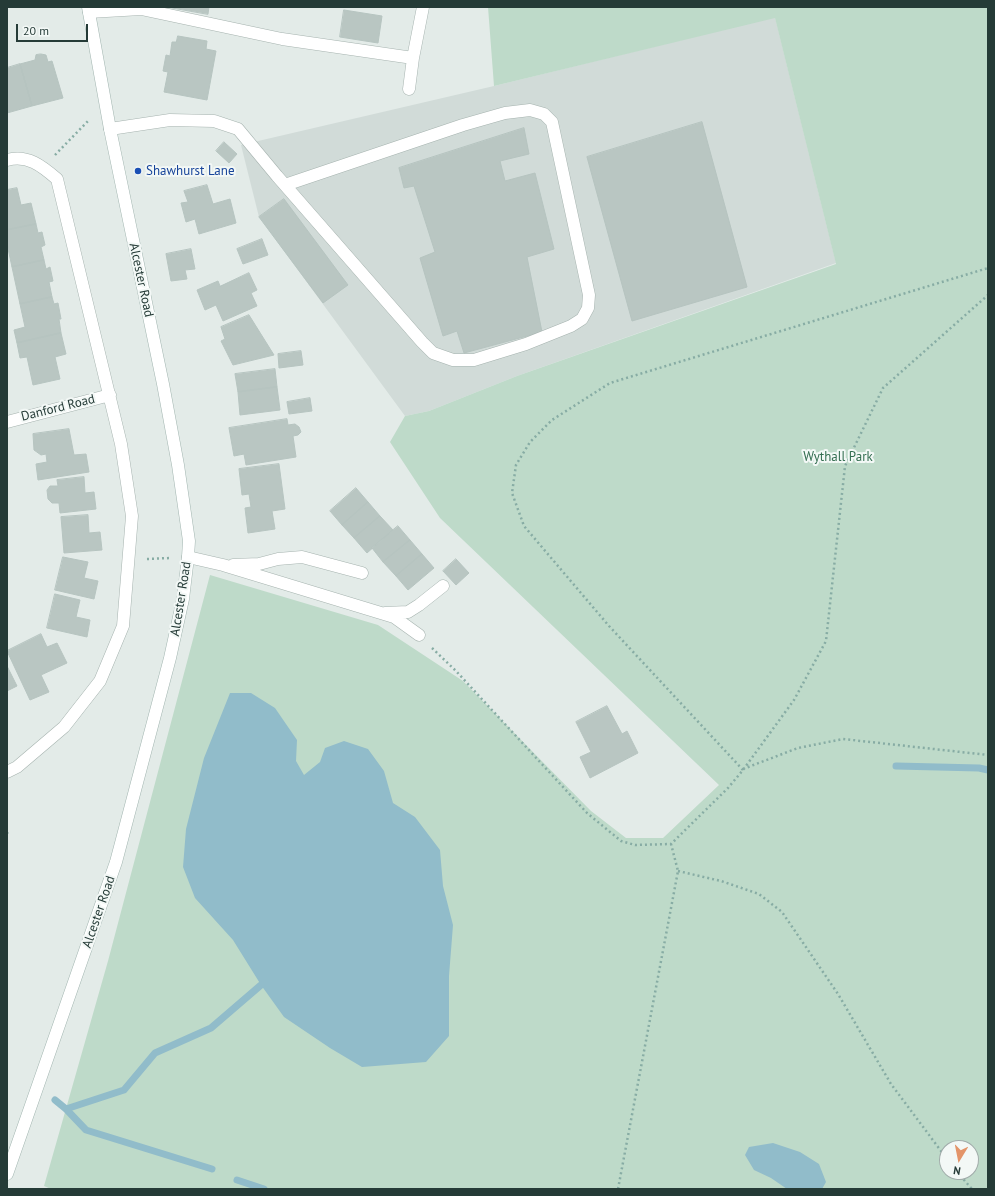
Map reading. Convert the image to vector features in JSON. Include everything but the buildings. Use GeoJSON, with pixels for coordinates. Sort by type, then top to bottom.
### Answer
{"type":"FeatureCollection","features":[{"type":"Feature","properties":{"kind":"street"},"geometry":{"type":"LineString","coordinates":[[409,89],[413,58],[423,7]]}},
{"type":"Feature","properties":{"kind":"street"},"geometry":{"type":"LineString","coordinates":[[88,10],[141,9],[282,39],[413,58]]}},
{"type":"Feature","properties":{"kind":"street","name":"Alcester Road"},"geometry":{"type":"LineString","coordinates":[[7,1174],[116,862],[170,658],[184,599],[190,541],[163,384],[110,129],[88,10]]}},
{"type":"Feature","properties":{"kind":"street"},"geometry":{"type":"LineString","coordinates":[[110,129],[170,120],[214,121],[238,129],[285,185],[433,353],[453,360],[474,360],[526,344],[571,326],[582,319],[588,308],[589,295],[552,122],[544,114],[530,110],[505,113],[463,125],[285,185]]}},
{"type":"Feature","properties":{"kind":"street"},"geometry":{"type":"LineString","coordinates":[[7,160],[13,158],[27,159],[44,167],[57,178],[122,444],[132,516],[123,626],[100,681],[64,727],[17,767],[7,772]]}},
{"type":"Feature","properties":{"kind":"street","name":"Danford Road"},"geometry":{"type":"LineString","coordinates":[[7,422],[110,395]]}},
{"type":"Feature","properties":{"kind":"street"},"geometry":{"type":"LineString","coordinates":[[188,557],[223,565],[394,617],[419,635]]}},
{"type":"Feature","properties":{"kind":"street"},"geometry":{"type":"LineString","coordinates":[[223,565],[259,564],[278,559],[302,557],[362,573]]}},
{"type":"Feature","properties":{"kind":"street"},"geometry":{"type":"LineString","coordinates":[[382,614],[408,612],[443,586]]}},
{"type":"Feature","properties":{"kind":"path"},"geometry":{"type":"LineString","coordinates":[[44,167],[105,104]]}},
{"type":"Feature","properties":{"kind":"path"},"geometry":{"type":"LineString","coordinates":[[743,770],[609,626],[524,526],[512,493],[516,465],[530,442],[552,420],[610,383],[988,268]]}},
{"type":"Feature","properties":{"kind":"path"},"geometry":{"type":"LineString","coordinates":[[419,635],[456,671],[587,813],[621,841],[635,845],[671,844],[728,788],[743,770],[794,700],[826,641],[845,466],[883,388],[988,295]]}},
{"type":"Feature","properties":{"kind":"path"},"geometry":{"type":"LineString","coordinates":[[128,559],[188,557]]}},
{"type":"Feature","properties":{"kind":"path"},"geometry":{"type":"LineString","coordinates":[[743,770],[798,748],[843,739],[988,755]]}},
{"type":"Feature","properties":{"kind":"path"},"geometry":{"type":"LineString","coordinates":[[618,1189],[678,871],[671,844]]}},
{"type":"Feature","properties":{"kind":"path"},"geometry":{"type":"LineString","coordinates":[[678,871],[721,881],[759,894],[782,912],[838,994],[891,1084],[939,1148]]}},
{"type":"Feature","properties":{"kind":"path"},"geometry":{"type":"LineString","coordinates":[[964,1180],[972,1189]]}},
{"type":"Feature","properties":{"kind":"shaded area"},"geometry":{"type":"Polygon","coordinates":[[[775,17],[836,263],[517,376],[429,411],[405,416],[259,217],[241,145],[494,86],[775,17]]]}},
{"type":"Feature","properties":{"kind":"green space","name":"Wythall Park"},"geometry":{"type":"Polygon","coordinates":[[[488,7],[988,7],[988,1189],[51,1189],[44,1186],[108,961],[210,575],[378,625],[463,681],[591,811],[626,838],[663,838],[719,785],[440,518],[390,442],[405,416],[429,411],[517,376],[836,264],[775,18],[494,86],[488,7]]]}},
{"type":"Feature","properties":{"kind":"water"},"geometry":{"type":"Polygon","coordinates":[[[230,693],[251,693],[275,708],[297,740],[296,761],[304,775],[320,762],[325,748],[344,741],[368,749],[384,771],[393,803],[415,817],[440,850],[443,886],[453,925],[449,976],[449,1036],[426,1062],[362,1067],[330,1048],[284,1017],[261,985],[233,940],[195,898],[183,867],[186,829],[204,758],[230,693]]]}},
{"type":"Feature","properties":{"kind":"water"},"geometry":{"type":"Polygon","coordinates":[[[773,1143],[800,1152],[819,1164],[826,1182],[822,1189],[787,1189],[771,1178],[754,1170],[745,1155],[749,1147],[773,1143]]]}},
{"type":"Feature","properties":{"kind":"waterway"},"geometry":{"type":"LineString","coordinates":[[896,766],[979,768],[988,770]]}},
{"type":"Feature","properties":{"kind":"waterway"},"geometry":{"type":"LineString","coordinates":[[66,1109],[124,1090],[155,1053],[211,1028],[261,985]]}},
{"type":"Feature","properties":{"kind":"waterway"},"geometry":{"type":"LineString","coordinates":[[55,1100],[86,1130],[212,1169]]}},
{"type":"Feature","properties":{"kind":"waterway"},"geometry":{"type":"LineString","coordinates":[[237,1180],[264,1189]]}},
{"type":"Feature","properties":{"kind":"place","name":"Shawhurst Lane"},"geometry":{"type":"Point","coordinates":[138,171]}}]}
